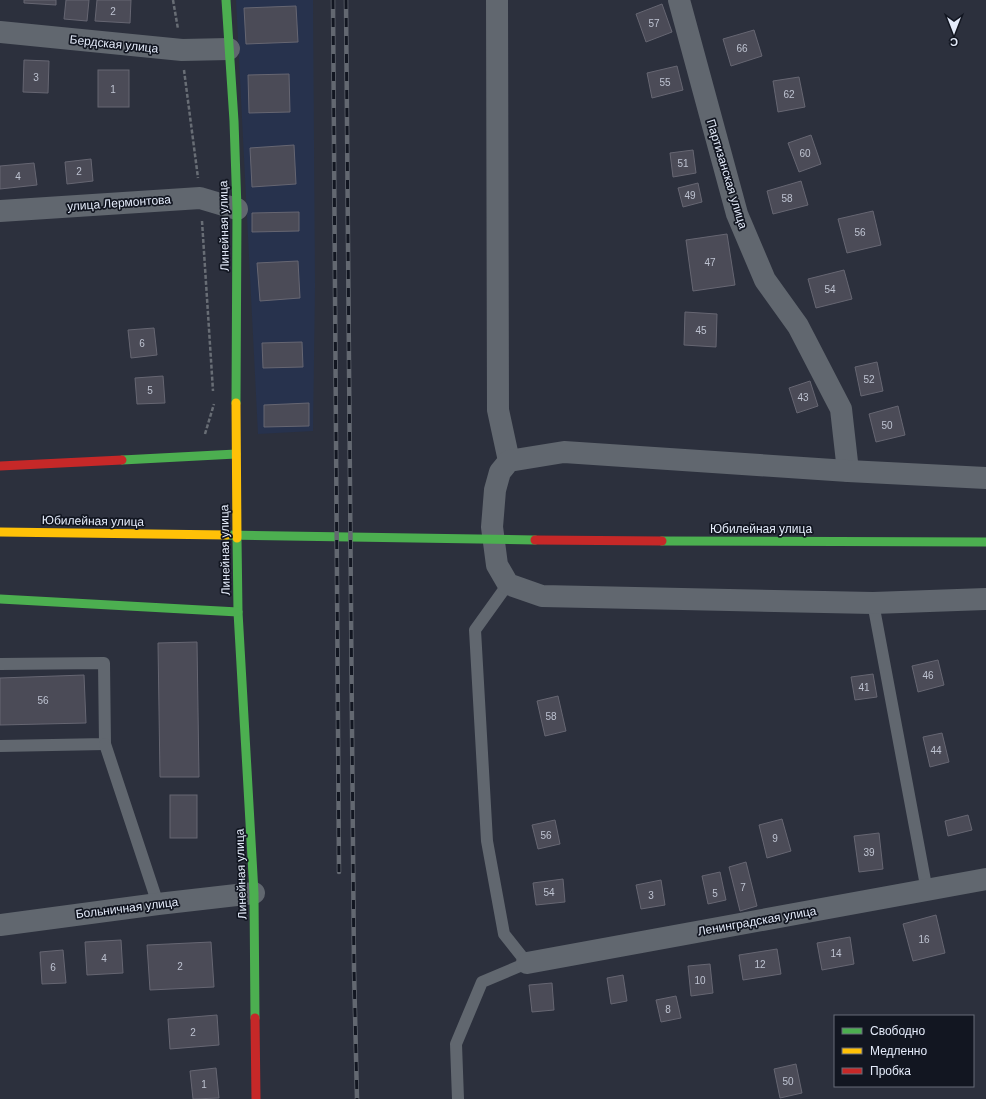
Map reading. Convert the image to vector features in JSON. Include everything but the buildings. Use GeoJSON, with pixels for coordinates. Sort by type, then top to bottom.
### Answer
{"type":"FeatureCollection","features":[{"type":"Feature","properties":{"kind":"main road","name":"Линейная улица"},"geometry":{"type":"LineString","coordinates":[[226,0],[237,209],[236,454],[238,612],[254,893],[256,1099]]}},
{"type":"Feature","properties":{"kind":"main road"},"geometry":{"type":"LineString","coordinates":[[0,466],[236,454]]}},
{"type":"Feature","properties":{"kind":"main road","name":"Юбилейная улица"},"geometry":{"type":"LineString","coordinates":[[0,532],[535,540],[986,542]]}},
{"type":"Feature","properties":{"kind":"main road"},"geometry":{"type":"LineString","coordinates":[[0,599],[238,612]]}},
{"type":"Feature","properties":{"kind":"street"},"geometry":{"type":"LineString","coordinates":[[496,0],[498,410],[509,461]]}},
{"type":"Feature","properties":{"kind":"street","name":"Партизанская улица"},"geometry":{"type":"LineString","coordinates":[[679,0],[737,214],[765,280],[798,326],[841,409],[848,471]]}},
{"type":"Feature","properties":{"kind":"street","name":"Бердская улица"},"geometry":{"type":"LineString","coordinates":[[0,32],[182,50],[229,49]]}},
{"type":"Feature","properties":{"kind":"street","name":"улица Лермонтова"},"geometry":{"type":"LineString","coordinates":[[0,211],[200,198],[237,209]]}},
{"type":"Feature","properties":{"kind":"street"},"geometry":{"type":"LineString","coordinates":[[986,478],[848,471],[564,452],[509,461],[500,472],[495,490],[492,527],[497,565],[508,584],[542,596],[872,603],[986,600]]}},
{"type":"Feature","properties":{"kind":"street","name":"Ленинградская улица"},"geometry":{"type":"LineString","coordinates":[[527,963],[986,879]]}},
{"type":"Feature","properties":{"kind":"street","name":"Больничная улица"},"geometry":{"type":"LineString","coordinates":[[0,925],[254,893]]}},
{"type":"Feature","properties":{"kind":"lane"},"geometry":{"type":"LineString","coordinates":[[458,1099],[456,1044],[482,982],[527,963],[504,934],[487,841],[475,630],[508,584]]}},
{"type":"Feature","properties":{"kind":"lane"},"geometry":{"type":"LineString","coordinates":[[872,603],[927,891]]}},
{"type":"Feature","properties":{"kind":"lane"},"geometry":{"type":"LineString","coordinates":[[0,664],[104,663],[105,744],[158,904]]}},
{"type":"Feature","properties":{"kind":"lane"},"geometry":{"type":"LineString","coordinates":[[0,746],[105,744]]}},
{"type":"Feature","properties":{"kind":"path"},"geometry":{"type":"LineString","coordinates":[[172,0],[182,50],[200,198],[214,395]]}},
{"type":"Feature","properties":{"kind":"path"},"geometry":{"type":"LineString","coordinates":[[199,456],[214,403]]}},
{"type":"Feature","properties":{"kind":"shaded area"},"geometry":{"type":"Polygon","coordinates":[[[236,0],[313,0],[315,286],[313,431],[258,434],[236,0]]]}},
{"type":"Feature","properties":{"kind":"railway"},"geometry":{"type":"LineString","coordinates":[[333,0],[339,872]]}},
{"type":"Feature","properties":{"kind":"railway"},"geometry":{"type":"LineString","coordinates":[[346,0],[354,969],[357,1099]]}},
{"type":"Feature","properties":{"kind":"traffic: fast"},"geometry":{"type":"LineString","coordinates":[[226,0],[234,121],[237,209],[236,403]]}},
{"type":"Feature","properties":{"kind":"traffic: fast"},"geometry":{"type":"LineString","coordinates":[[122,460],[236,454]]}},
{"type":"Feature","properties":{"kind":"traffic: fast"},"geometry":{"type":"LineString","coordinates":[[227,535],[535,540]]}},
{"type":"Feature","properties":{"kind":"traffic: fast"},"geometry":{"type":"LineString","coordinates":[[237,538],[238,612],[254,893],[255,1018]]}},
{"type":"Feature","properties":{"kind":"traffic: fast"},"geometry":{"type":"LineString","coordinates":[[662,541],[986,542]]}},
{"type":"Feature","properties":{"kind":"traffic: fast"},"geometry":{"type":"LineString","coordinates":[[0,599],[238,612]]}},
{"type":"Feature","properties":{"kind":"traffic: slow"},"geometry":{"type":"LineString","coordinates":[[236,403],[237,538]]}},
{"type":"Feature","properties":{"kind":"traffic: slow"},"geometry":{"type":"LineString","coordinates":[[0,532],[227,535]]}},
{"type":"Feature","properties":{"kind":"traffic: jam"},"geometry":{"type":"LineString","coordinates":[[0,466],[122,460]]}},
{"type":"Feature","properties":{"kind":"traffic: jam"},"geometry":{"type":"LineString","coordinates":[[535,540],[662,541]]}},
{"type":"Feature","properties":{"kind":"traffic: jam"},"geometry":{"type":"LineString","coordinates":[[255,1018],[256,1099]]}}]}
